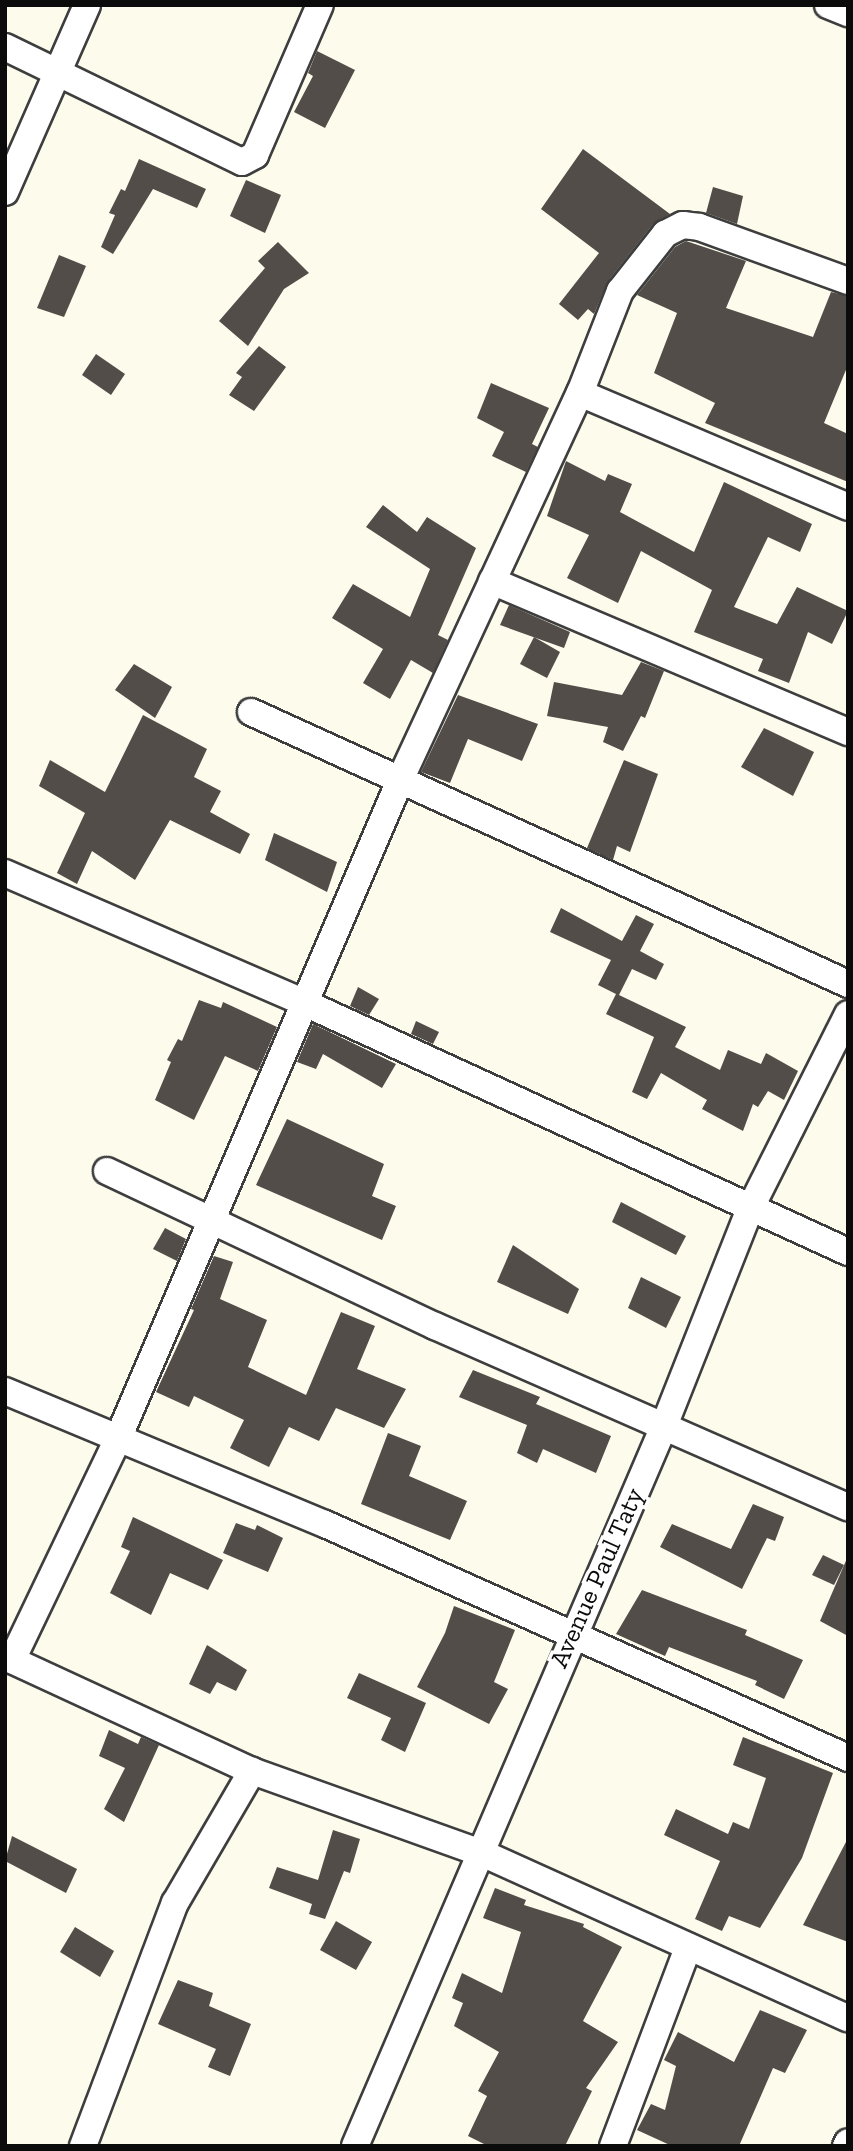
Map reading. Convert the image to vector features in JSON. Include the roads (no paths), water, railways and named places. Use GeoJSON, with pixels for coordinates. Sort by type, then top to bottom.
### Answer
{"type":"FeatureCollection","features":[{"type":"Feature","properties":{"kind":"street"},"geometry":{"type":"LineString","coordinates":[[5,192],[87,5]]}},
{"type":"Feature","properties":{"kind":"street"},"geometry":{"type":"LineString","coordinates":[[5,47],[58,69],[242,162],[249,160],[320,5]]}},
{"type":"Feature","properties":{"kind":"street"},"geometry":{"type":"LineString","coordinates":[[828,5],[848,13]]}},
{"type":"Feature","properties":{"kind":"street"},"geometry":{"type":"LineString","coordinates":[[848,281],[699,227],[683,225],[665,233],[620,291],[580,393],[401,778],[307,1004],[209,1219],[117,1441],[9,1659],[252,1771],[484,1854],[848,2018]]}},
{"type":"Feature","properties":{"kind":"street"},"geometry":{"type":"LineString","coordinates":[[580,393],[848,507]]}},
{"type":"Feature","properties":{"kind":"street"},"geometry":{"type":"LineString","coordinates":[[492,581],[848,732]]}},
{"type":"Feature","properties":{"kind":"street"},"geometry":{"type":"LineString","coordinates":[[251,712],[401,778],[848,984]]}},
{"type":"Feature","properties":{"kind":"street"},"geometry":{"type":"LineString","coordinates":[[5,873],[307,1004],[848,1252]]}},
{"type":"Feature","properties":{"kind":"street","name":"Avenue Paul Taty"},"geometry":{"type":"LineString","coordinates":[[355,2146],[484,1854],[570,1636],[664,1426],[750,1209],[848,1014]]}},
{"type":"Feature","properties":{"kind":"street"},"geometry":{"type":"LineString","coordinates":[[107,1171],[664,1426],[848,1507]]}},
{"type":"Feature","properties":{"kind":"street"},"geometry":{"type":"LineString","coordinates":[[5,1391],[117,1441],[326,1524],[570,1636],[848,1758]]}},
{"type":"Feature","properties":{"kind":"street"},"geometry":{"type":"LineString","coordinates":[[83,2146],[175,1903],[252,1771]]}},
{"type":"Feature","properties":{"kind":"street"},"geometry":{"type":"LineString","coordinates":[[613,2146],[688,1947]]}}]}
